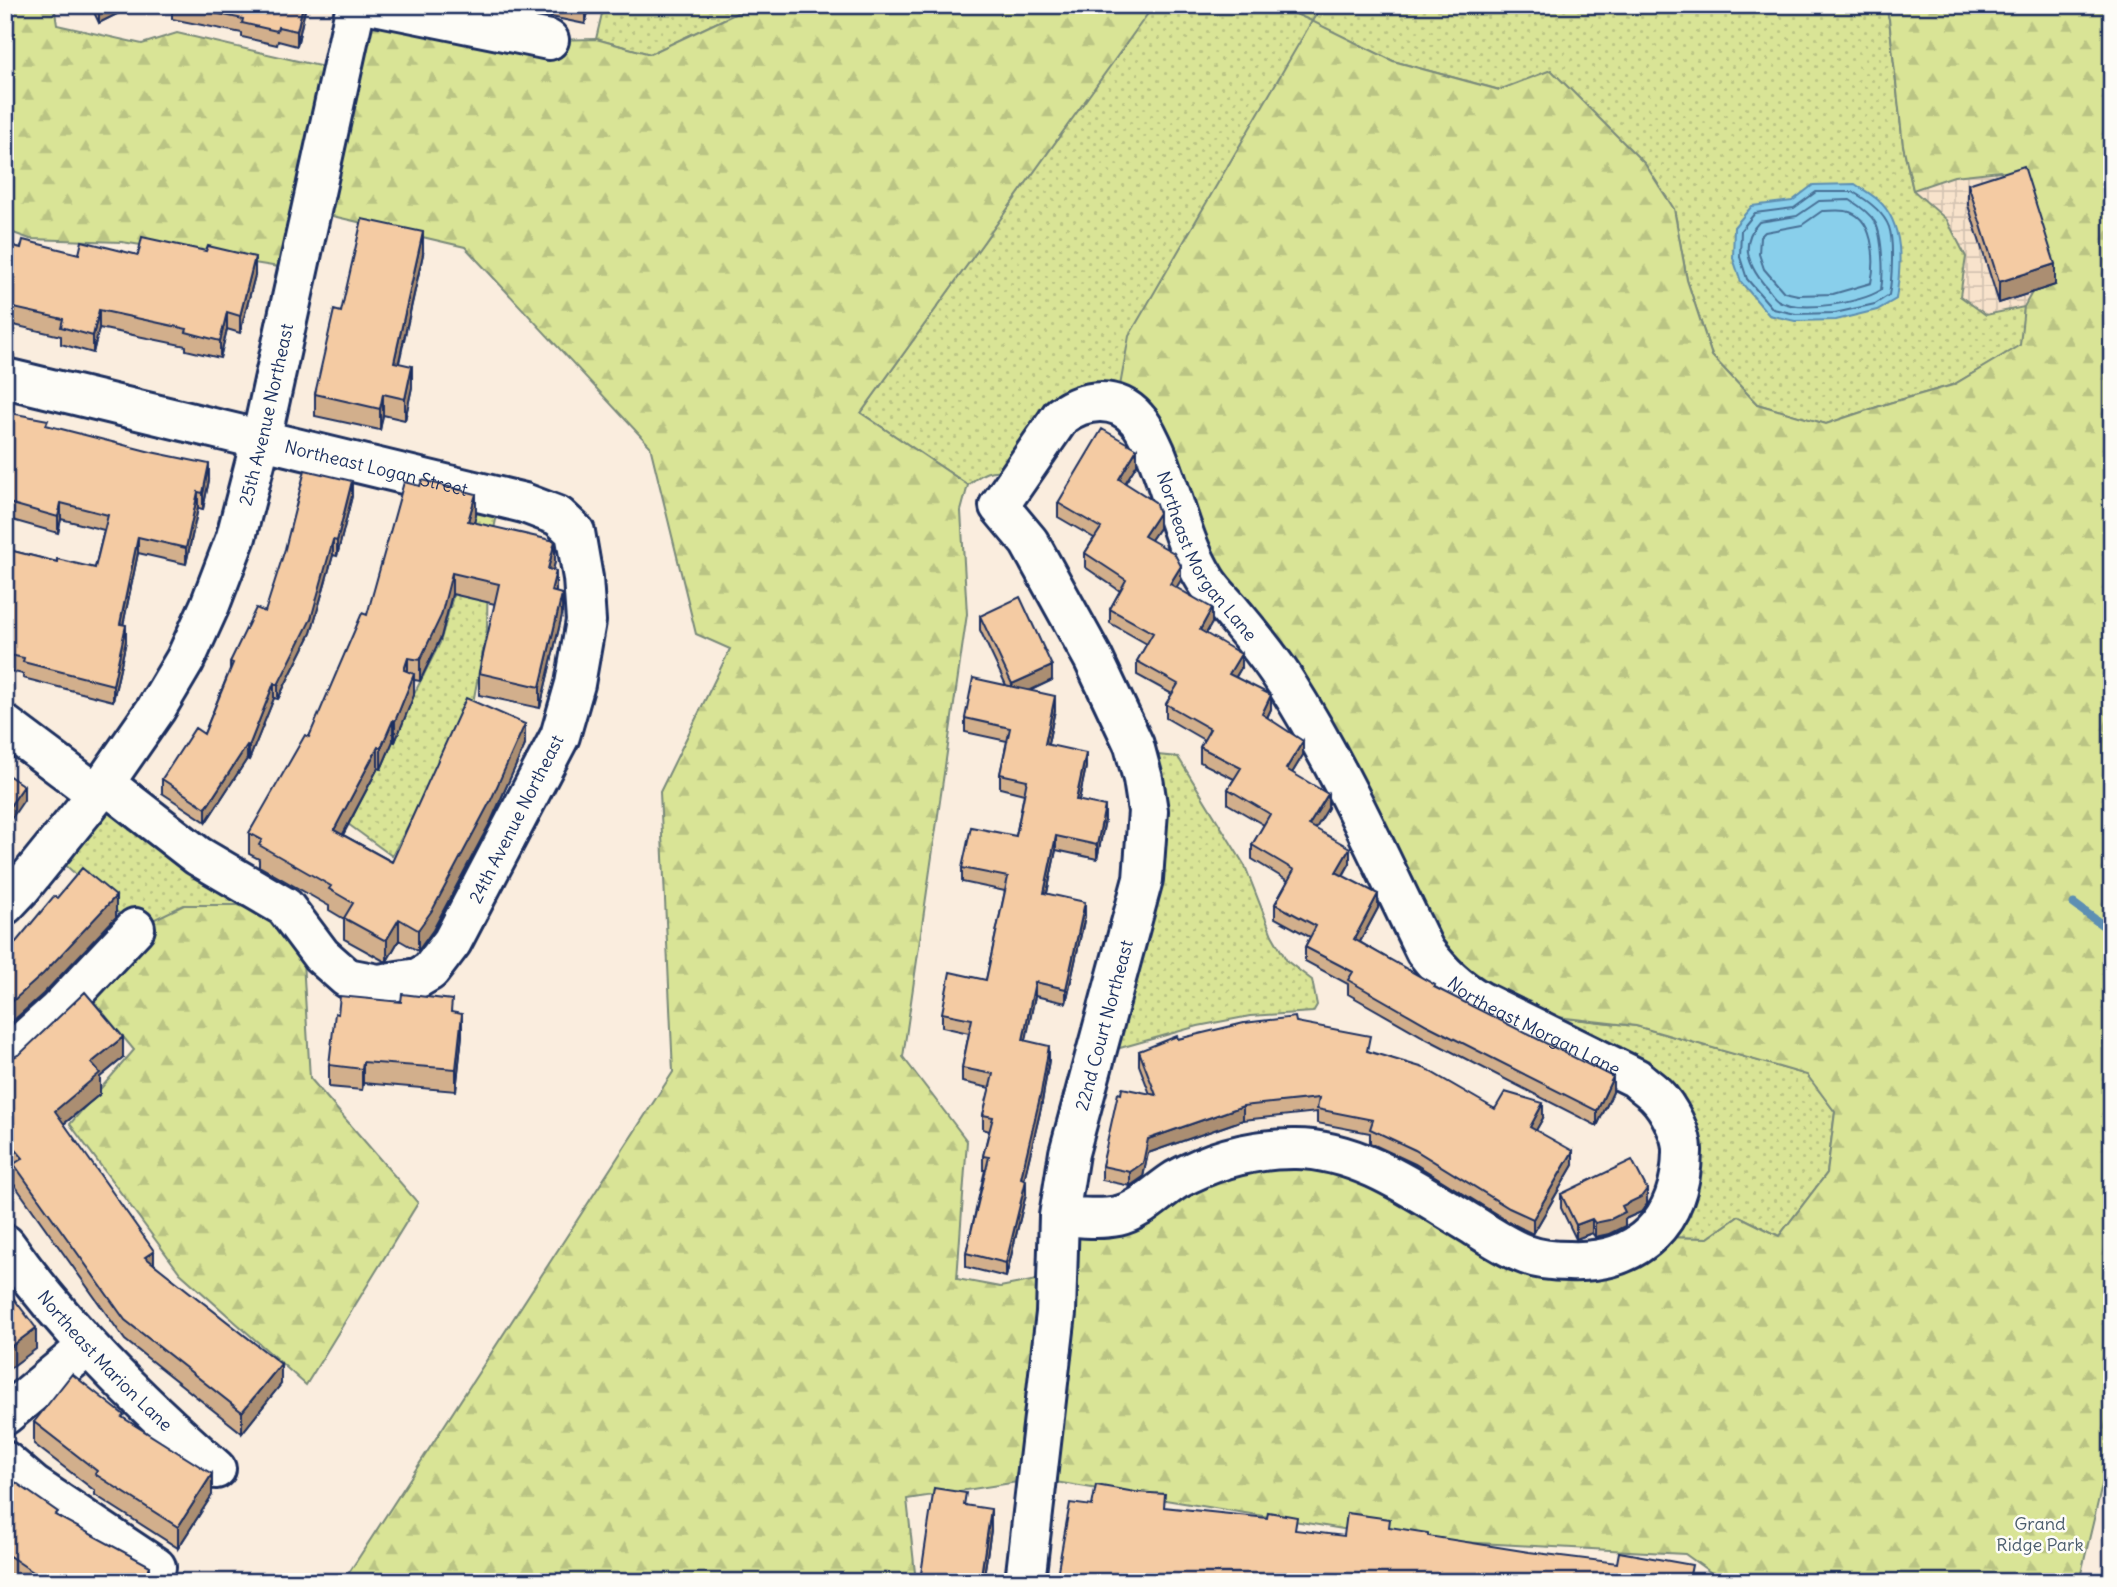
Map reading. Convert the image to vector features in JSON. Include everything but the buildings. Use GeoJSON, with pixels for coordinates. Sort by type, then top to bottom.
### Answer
{"type":"FeatureCollection","features":[{"type":"Feature","properties":{"kind":"street","name":"25th Avenue Northeast"},"geometry":{"type":"LineString","coordinates":[[5,905],[100,788],[156,709],[185,660],[236,537],[261,440],[356,5]]}},
{"type":"Feature","properties":{"kind":"street"},"geometry":{"type":"LineString","coordinates":[[375,5],[549,40]]}},
{"type":"Feature","properties":{"kind":"street","name":"Northeast Logan Street"},"geometry":{"type":"LineString","coordinates":[[5,378],[534,506],[558,516],[576,532]]}},
{"type":"Feature","properties":{"kind":"street","name":"Northeast Morgan Lane"},"geometry":{"type":"LineString","coordinates":[[999,506],[1050,429],[1061,416],[1075,406],[1109,402],[1123,408],[1137,419],[1162,468],[1185,538],[1205,580],[1284,680],[1314,728],[1425,951],[1460,990],[1636,1078],[1657,1096],[1672,1120],[1683,1148],[1681,1174],[1675,1198],[1667,1216],[1650,1237],[1633,1250],[1583,1262],[1554,1261],[1529,1256],[1367,1166],[1330,1152],[1310,1150],[1291,1149],[1213,1161],[1119,1216],[1059,1216]]}},
{"type":"Feature","properties":{"kind":"street","name":"22nd Court Northeast"},"geometry":{"type":"LineString","coordinates":[[999,506],[1029,542],[1093,658],[1134,745],[1148,811],[1143,878],[1069,1153],[1059,1216],[1056,1314],[1025,1582]]}},
{"type":"Feature","properties":{"kind":"street","name":"24th Avenue Northeast"},"geometry":{"type":"LineString","coordinates":[[100,788],[198,856],[285,907],[321,955],[347,978],[378,985],[418,978],[430,971],[452,942],[560,736],[575,684],[586,621],[576,532]]}},
{"type":"Feature","properties":{"kind":"street"},"geometry":{"type":"LineString","coordinates":[[5,725],[100,788]]}},
{"type":"Feature","properties":{"kind":"street"},"geometry":{"type":"LineString","coordinates":[[5,1058],[58,1010],[135,928]]}},
{"type":"Feature","properties":{"kind":"street","name":"Northeast Marion Lane"},"geometry":{"type":"LineString","coordinates":[[5,1244],[87,1347],[148,1408],[216,1469]]}},
{"type":"Feature","properties":{"kind":"street"},"geometry":{"type":"LineString","coordinates":[[5,1415],[87,1347]]}},
{"type":"Feature","properties":{"kind":"street"},"geometry":{"type":"LineString","coordinates":[[5,1461],[33,1485],[156,1567]]}},
{"type":"Feature","properties":{"kind":"shaded area"},"geometry":{"type":"Polygon","coordinates":[[[2000,171],[2022,185],[2037,283],[2024,307],[1986,315],[1960,296],[1966,257],[1947,220],[1913,190],[1954,176],[2000,171]]]}},
{"type":"Feature","properties":{"kind":"green space","name":"Grand Ridge Park"},"geometry":{"type":"Polygon","coordinates":[[[5,5],[54,5],[57,25],[142,44],[177,33],[341,71],[356,5],[549,40],[596,39],[650,54],[754,5],[1154,5],[861,413],[968,485],[961,511],[967,614],[903,1057],[967,1141],[957,1279],[1000,1287],[1057,1276],[1059,1216],[1291,1149],[1529,1256],[1650,1237],[1708,1238],[1739,1216],[1779,1236],[1827,1173],[1835,1112],[1807,1075],[1636,1026],[1557,1017],[1480,1001],[1460,990],[1123,408],[1120,386],[1129,336],[1312,21],[1393,61],[1499,90],[1551,70],[1645,164],[1674,209],[1687,280],[1712,356],[1757,404],[1826,424],[1953,385],[2020,345],[2024,307],[2037,283],[2022,185],[2000,171],[1954,176],[1913,190],[1903,145],[1889,19],[1885,5],[2112,5],[2112,1443],[2079,1582],[1724,1582],[1685,1554],[1404,1539],[1037,1479],[907,1499],[916,1582],[343,1582],[673,1072],[660,792],[730,649],[696,634],[650,446],[465,247],[311,211],[298,270],[122,242],[30,239],[5,230],[5,5]]]}},
{"type":"Feature","properties":{"kind":"green space"},"geometry":{"type":"Polygon","coordinates":[[[604,5],[754,5],[650,54],[596,39],[604,5]]]}},
{"type":"Feature","properties":{"kind":"green space"},"geometry":{"type":"Polygon","coordinates":[[[1153,5],[1275,5],[1312,21],[1322,5],[1885,5],[1889,19],[1903,145],[1913,190],[1947,220],[1966,257],[1960,296],[1986,315],[2024,307],[2021,345],[1953,385],[1826,424],[1757,404],[1712,356],[1687,280],[1674,209],[1500,90],[1393,61],[1312,22],[1123,408],[1109,402],[1008,472],[986,472],[968,485],[861,413],[1153,5]]]}},
{"type":"Feature","properties":{"kind":"green space"},"geometry":{"type":"Polygon","coordinates":[[[1275,5],[1322,5],[1312,21],[1275,5]]]}},
{"type":"Feature","properties":{"kind":"green space"},"geometry":{"type":"Polygon","coordinates":[[[482,492],[501,497],[488,556],[487,629],[473,703],[392,856],[348,824],[440,643],[482,492]]]}},
{"type":"Feature","properties":{"kind":"green space"},"geometry":{"type":"Polygon","coordinates":[[[1136,753],[1178,757],[1245,866],[1272,935],[1287,961],[1312,980],[1317,1005],[1313,1012],[1250,1016],[1198,1026],[1095,1055],[1143,879],[1136,753]]]}},
{"type":"Feature","properties":{"kind":"green space"},"geometry":{"type":"Polygon","coordinates":[[[97,794],[285,907],[135,928],[51,852],[97,794]]]}},
{"type":"Feature","properties":{"kind":"green space"},"geometry":{"type":"Polygon","coordinates":[[[184,905],[238,905],[301,928],[310,1078],[418,1203],[306,1385],[180,1273],[70,1124],[134,1050],[81,986],[136,928],[184,905]]]}},
{"type":"Feature","properties":{"kind":"green space"},"geometry":{"type":"Polygon","coordinates":[[[1480,1001],[1557,1017],[1636,1026],[1808,1075],[1835,1112],[1827,1173],[1779,1236],[1739,1216],[1708,1238],[1650,1237],[1672,1120],[1480,1001]]]}},
{"type":"Feature","properties":{"kind":"water"},"geometry":{"type":"Polygon","coordinates":[[[1855,184],[1878,200],[1893,221],[1900,260],[1896,299],[1877,310],[1836,320],[1795,321],[1769,315],[1741,282],[1733,258],[1734,227],[1752,206],[1792,201],[1813,185],[1855,184]]]}},
{"type":"Feature","properties":{"kind":"waterway"},"geometry":{"type":"LineString","coordinates":[[2074,904],[2112,932]]}}]}
